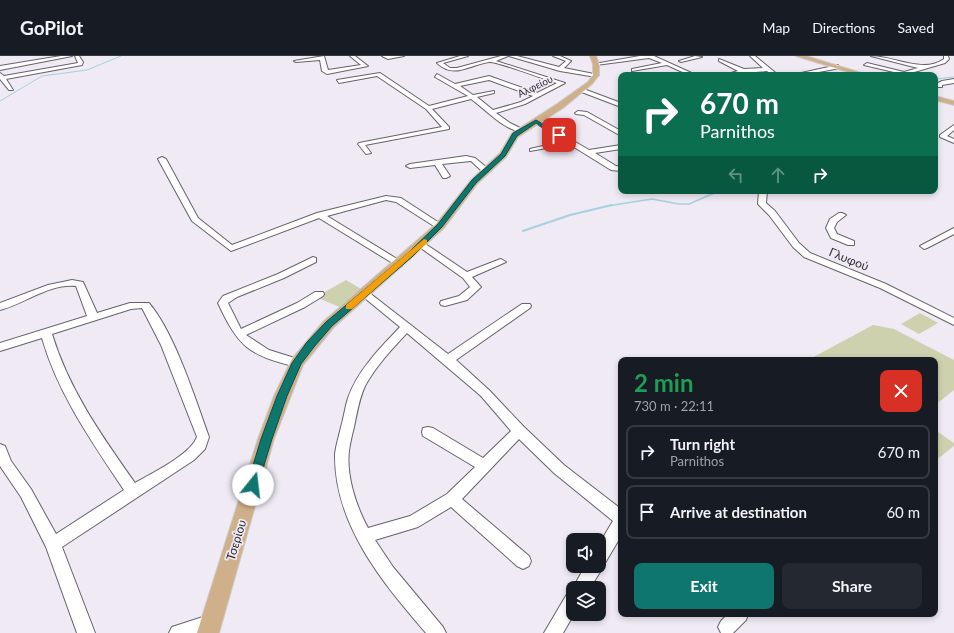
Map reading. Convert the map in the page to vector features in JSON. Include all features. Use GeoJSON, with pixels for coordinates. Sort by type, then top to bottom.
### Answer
{"type":"FeatureCollection","features":[{"type":"Feature","properties":{"kind":"main road"},"geometry":{"type":"LineString","coordinates":[[593,56],[596,64],[596,74]]}},
{"type":"Feature","properties":{"kind":"main road"},"geometry":{"type":"LineString","coordinates":[[799,56],[809,57],[830,66],[855,72]]}},
{"type":"Feature","properties":{"kind":"main road","name":"Τσερίου"},"geometry":{"type":"LineString","coordinates":[[210,628],[266,439],[297,363],[329,324],[400,264],[440,226],[474,182],[503,155],[515,135],[520,130],[536,121],[581,90],[596,74]]}},
{"type":"Feature","properties":{"kind":"main road"},"geometry":{"type":"LineString","coordinates":[[938,99],[954,103]]}},
{"type":"Feature","properties":{"kind":"street"},"geometry":{"type":"LineString","coordinates":[[0,68],[70,56]]}},
{"type":"Feature","properties":{"kind":"street"},"geometry":{"type":"LineString","coordinates":[[11,89],[1,76],[80,64],[81,62],[77,56]]}},
{"type":"Feature","properties":{"kind":"street"},"geometry":{"type":"LineString","coordinates":[[296,61],[322,57],[325,71],[327,72],[365,66],[352,56]]}},
{"type":"Feature","properties":{"kind":"street"},"geometry":{"type":"LineString","coordinates":[[384,56],[388,58],[402,56]]}},
{"type":"Feature","properties":{"kind":"street"},"geometry":{"type":"LineString","coordinates":[[466,56],[438,63],[449,69],[459,69],[506,56]]}},
{"type":"Feature","properties":{"kind":"street"},"geometry":{"type":"LineString","coordinates":[[511,56],[560,69],[596,74]]}},
{"type":"Feature","properties":{"kind":"street"},"geometry":{"type":"LineString","coordinates":[[555,56],[569,61],[560,69]]}},
{"type":"Feature","properties":{"kind":"street"},"geometry":{"type":"LineString","coordinates":[[596,64],[650,56],[686,72]]}},
{"type":"Feature","properties":{"kind":"street"},"geometry":{"type":"LineString","coordinates":[[681,61],[700,57],[697,56]]}},
{"type":"Feature","properties":{"kind":"street"},"geometry":{"type":"LineString","coordinates":[[753,57],[762,56]]}},
{"type":"Feature","properties":{"kind":"street"},"geometry":{"type":"LineString","coordinates":[[873,56],[924,68]]}},
{"type":"Feature","properties":{"kind":"street"},"geometry":{"type":"LineString","coordinates":[[885,59],[894,56]]}},
{"type":"Feature","properties":{"kind":"street"},"geometry":{"type":"LineString","coordinates":[[753,57],[771,72]]}},
{"type":"Feature","properties":{"kind":"street"},"geometry":{"type":"LineString","coordinates":[[908,72],[924,68],[946,58],[954,61]]}},
{"type":"Feature","properties":{"kind":"street"},"geometry":{"type":"LineString","coordinates":[[721,60],[743,71]]}},
{"type":"Feature","properties":{"kind":"street","name":"Αλφείου"},"geometry":{"type":"LineString","coordinates":[[492,61],[562,83],[523,103],[492,112]]}},
{"type":"Feature","properties":{"kind":"street"},"geometry":{"type":"LineString","coordinates":[[637,72],[634,70],[667,64]]}},
{"type":"Feature","properties":{"kind":"street"},"geometry":{"type":"LineString","coordinates":[[867,65],[893,72]]}},
{"type":"Feature","properties":{"kind":"street"},"geometry":{"type":"LineString","coordinates":[[810,72],[830,66]]}},
{"type":"Feature","properties":{"kind":"street"},"geometry":{"type":"LineString","coordinates":[[739,72],[767,69]]}},
{"type":"Feature","properties":{"kind":"street"},"geometry":{"type":"LineString","coordinates":[[339,81],[378,74],[428,108],[447,128],[361,144],[368,153]]}},
{"type":"Feature","properties":{"kind":"street"},"geometry":{"type":"LineString","coordinates":[[437,76],[471,97],[506,124],[520,130]]}},
{"type":"Feature","properties":{"kind":"street"},"geometry":{"type":"LineString","coordinates":[[454,86],[489,78],[539,96]]}},
{"type":"Feature","properties":{"kind":"street"},"geometry":{"type":"LineString","coordinates":[[940,86],[939,84],[944,82],[954,81]]}},
{"type":"Feature","properties":{"kind":"street"},"geometry":{"type":"LineString","coordinates":[[581,90],[618,104]]}},
{"type":"Feature","properties":{"kind":"street"},"geometry":{"type":"LineString","coordinates":[[428,108],[492,92]]}},
{"type":"Feature","properties":{"kind":"street"},"geometry":{"type":"LineString","coordinates":[[608,100],[618,97]]}},
{"type":"Feature","properties":{"kind":"street"},"geometry":{"type":"LineString","coordinates":[[578,113],[586,113],[618,132]]}},
{"type":"Feature","properties":{"kind":"street"},"geometry":{"type":"LineString","coordinates":[[536,121],[590,152],[614,168],[618,169]]}},
{"type":"Feature","properties":{"kind":"street"},"geometry":{"type":"LineString","coordinates":[[609,126],[618,124]]}},
{"type":"Feature","properties":{"kind":"street"},"geometry":{"type":"LineString","coordinates":[[954,127],[942,136],[954,141]]}},
{"type":"Feature","properties":{"kind":"street"},"geometry":{"type":"LineString","coordinates":[[400,137],[406,144]]}},
{"type":"Feature","properties":{"kind":"street"},"geometry":{"type":"LineString","coordinates":[[532,150],[571,141]]}},
{"type":"Feature","properties":{"kind":"street"},"geometry":{"type":"LineString","coordinates":[[590,152],[618,147]]}},
{"type":"Feature","properties":{"kind":"street"},"geometry":{"type":"LineString","coordinates":[[410,166],[470,158],[486,171]]}},
{"type":"Feature","properties":{"kind":"street"},"geometry":{"type":"LineString","coordinates":[[162,159],[195,219],[231,248],[320,215],[386,198],[392,198],[440,226]]}},
{"type":"Feature","properties":{"kind":"street"},"geometry":{"type":"LineString","coordinates":[[437,162],[446,176]]}},
{"type":"Feature","properties":{"kind":"street","name":"Γλυφού"},"geometry":{"type":"LineString","coordinates":[[763,194],[762,204],[772,213],[796,245],[807,254],[883,286],[954,322]]}},
{"type":"Feature","properties":{"kind":"street"},"geometry":{"type":"LineString","coordinates":[[320,215],[400,264]]}},
{"type":"Feature","properties":{"kind":"street"},"geometry":{"type":"LineString","coordinates":[[842,215],[833,221],[830,228],[834,236],[851,243]]}},
{"type":"Feature","properties":{"kind":"street"},"geometry":{"type":"LineString","coordinates":[[924,246],[954,231]]}},
{"type":"Feature","properties":{"kind":"street"},"geometry":{"type":"LineString","coordinates":[[421,244],[466,276],[476,287],[463,298],[445,303]]}},
{"type":"Feature","properties":{"kind":"street"},"geometry":{"type":"LineString","coordinates":[[297,363],[280,359],[248,342],[239,334],[223,303],[233,295],[281,276],[313,260]]}},
{"type":"Feature","properties":{"kind":"street"},"geometry":{"type":"LineString","coordinates":[[466,276],[501,262]]}},
{"type":"Feature","properties":{"kind":"street"},"geometry":{"type":"LineString","coordinates":[[0,306],[59,285],[73,282],[80,284],[93,317]]}},
{"type":"Feature","properties":{"kind":"street"},"geometry":{"type":"LineString","coordinates":[[364,293],[448,360],[485,393],[519,431],[559,469],[618,516]]}},
{"type":"Feature","properties":{"kind":"street"},"geometry":{"type":"LineString","coordinates":[[239,334],[301,305],[319,294]]}},
{"type":"Feature","properties":{"kind":"street"},"geometry":{"type":"LineString","coordinates":[[0,347],[93,317],[137,305],[148,307],[159,327],[203,437],[200,445],[189,456],[53,544]]}},
{"type":"Feature","properties":{"kind":"street"},"geometry":{"type":"LineString","coordinates":[[448,360],[526,306]]}},
{"type":"Feature","properties":{"kind":"street"},"geometry":{"type":"LineString","coordinates":[[407,327],[378,357],[361,384],[350,412],[342,452],[344,476],[352,508],[363,536],[384,570],[438,633]]}},
{"type":"Feature","properties":{"kind":"street"},"geometry":{"type":"LineString","coordinates":[[46,332],[52,358],[63,384],[75,405],[134,493]]}},
{"type":"Feature","properties":{"kind":"street"},"geometry":{"type":"LineString","coordinates":[[363,536],[413,522],[452,499],[519,431]]}},
{"type":"Feature","properties":{"kind":"street"},"geometry":{"type":"LineString","coordinates":[[428,432],[485,466]]}},
{"type":"Feature","properties":{"kind":"street"},"geometry":{"type":"LineString","coordinates":[[0,450],[6,464],[26,493],[53,544],[86,633]]}},
{"type":"Feature","properties":{"kind":"street"},"geometry":{"type":"LineString","coordinates":[[452,499],[523,561]]}},
{"type":"Feature","properties":{"kind":"street"},"geometry":{"type":"LineString","coordinates":[[606,547],[618,527]]}},
{"type":"Feature","properties":{"kind":"street"},"geometry":{"type":"LineString","coordinates":[[553,633],[566,612]]}},
{"type":"Feature","properties":{"kind":"street"},"geometry":{"type":"LineString","coordinates":[[727,627],[737,617]]}},
{"type":"Feature","properties":{"kind":"street"},"geometry":{"type":"LineString","coordinates":[[178,633],[210,628]]}},
{"type":"Feature","properties":{"kind":"green space"},"geometry":{"type":"Polygon","coordinates":[[[346,280],[363,290],[342,308],[316,297],[346,280]]]}},
{"type":"Feature","properties":{"kind":"green space"},"geometry":{"type":"Polygon","coordinates":[[[920,313],[938,323],[919,334],[901,324],[920,313]]]}},
{"type":"Feature","properties":{"kind":"green space"},"geometry":{"type":"Polygon","coordinates":[[[873,325],[894,329],[954,360],[954,390],[938,403],[938,357],[814,357],[873,325]]]}},
{"type":"Feature","properties":{"kind":"green space"},"geometry":{"type":"Polygon","coordinates":[[[938,432],[954,443],[954,446],[938,459],[938,432]]]}},
{"type":"Feature","properties":{"kind":"waterway"},"geometry":{"type":"LineString","coordinates":[[0,101],[42,76],[87,70],[121,56]]}},
{"type":"Feature","properties":{"kind":"waterway"},"geometry":{"type":"LineString","coordinates":[[938,79],[954,77]]}},
{"type":"Feature","properties":{"kind":"waterway"},"geometry":{"type":"LineString","coordinates":[[609,206],[652,199],[679,204],[689,204],[712,194]]}},
{"type":"Feature","properties":{"kind":"waterway"},"geometry":{"type":"LineString","coordinates":[[523,231],[570,215],[609,206]]}},
{"type":"Feature","properties":{"kind":"slow traffic"},"geometry":{"type":"LineString","coordinates":[[349,307],[424,242]]}},
{"type":"Feature","properties":{"kind":"route"},"geometry":{"type":"LineString","coordinates":[[253,485],[266,439],[282,396],[297,363],[311,344],[329,324],[440,226],[474,182],[503,155],[515,135],[520,130],[536,121],[559,135]]}}]}
